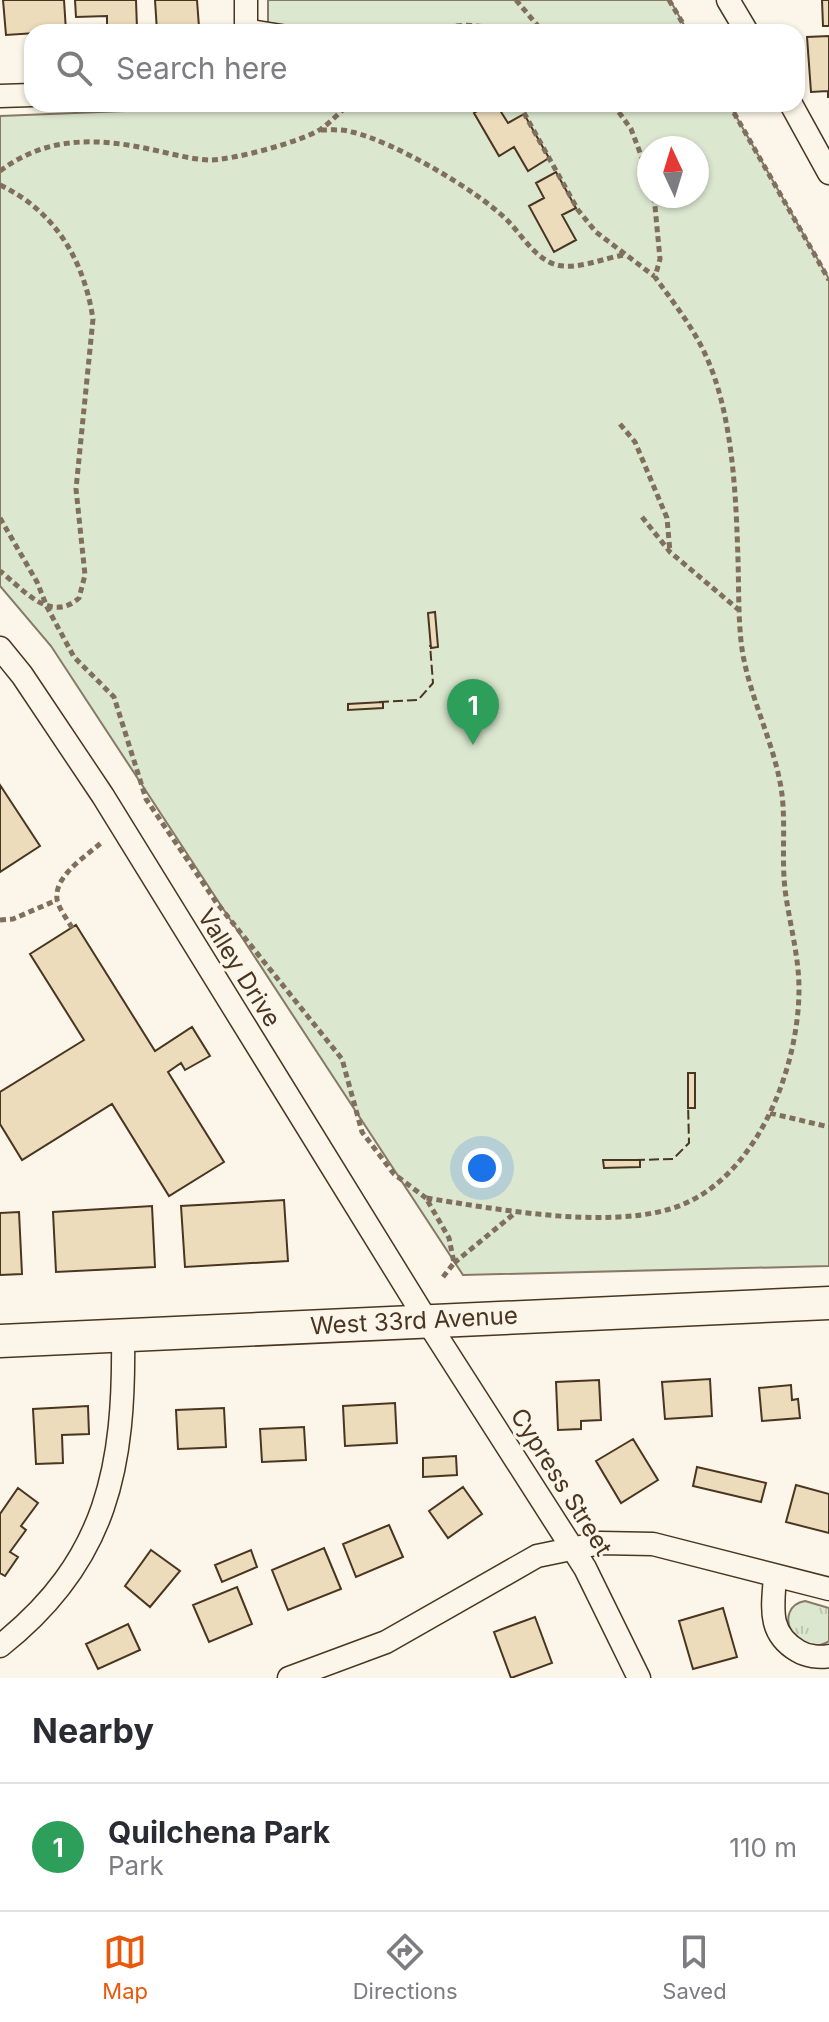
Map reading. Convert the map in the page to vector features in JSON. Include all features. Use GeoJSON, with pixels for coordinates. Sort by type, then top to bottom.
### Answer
{"type":"FeatureCollection","features":[{"type":"Feature","properties":{"kind":"street"},"geometry":{"type":"LineString","coordinates":[[246,0],[246,24]]}},
{"type":"Feature","properties":{"kind":"street"},"geometry":{"type":"LineString","coordinates":[[731,1],[743,24]]}},
{"type":"Feature","properties":{"kind":"street"},"geometry":{"type":"LineString","coordinates":[[0,96],[24,95]]}},
{"type":"Feature","properties":{"kind":"street"},"geometry":{"type":"LineString","coordinates":[[795,112],[829,173]]}},
{"type":"Feature","properties":{"kind":"street","name":"Valley Drive"},"geometry":{"type":"LineString","coordinates":[[0,648],[22,675],[103,796],[427,1321]]}},
{"type":"Feature","properties":{"kind":"street","name":"West 33rd Avenue"},"geometry":{"type":"LineString","coordinates":[[0,1341],[829,1303]]}},
{"type":"Feature","properties":{"kind":"street","name":"Cypress Street"},"geometry":{"type":"LineString","coordinates":[[427,1321],[585,1568],[639,1678]]}},
{"type":"Feature","properties":{"kind":"street"},"geometry":{"type":"LineString","coordinates":[[0,1646],[25,1626],[62,1587],[92,1538],[116,1462],[123,1387],[123,1335]]}},
{"type":"Feature","properties":{"kind":"street"},"geometry":{"type":"LineString","coordinates":[[289,1678],[386,1642],[537,1556],[600,1543],[653,1544],[829,1589]]}},
{"type":"Feature","properties":{"kind":"street"},"geometry":{"type":"LineString","coordinates":[[775,1576],[773,1618],[782,1641],[802,1654],[829,1656]]}},
{"type":"Feature","properties":{"kind":"path"},"geometry":{"type":"LineString","coordinates":[[516,0],[536,24]]}},
{"type":"Feature","properties":{"kind":"path"},"geometry":{"type":"LineString","coordinates":[[669,0],[683,24]]}},
{"type":"Feature","properties":{"kind":"path"},"geometry":{"type":"LineString","coordinates":[[320,130],[340,112]]}},
{"type":"Feature","properties":{"kind":"path"},"geometry":{"type":"LineString","coordinates":[[426,1198],[516,1212],[628,1216],[652,1213],[693,1201],[731,1170],[770,1113],[792,1050],[799,985],[785,890],[780,783],[749,685],[742,647],[733,481],[717,385],[693,331],[655,277],[596,232],[578,210],[523,112]]}},
{"type":"Feature","properties":{"kind":"path"},"geometry":{"type":"LineString","coordinates":[[619,112],[637,145]]}},
{"type":"Feature","properties":{"kind":"path"},"geometry":{"type":"LineString","coordinates":[[734,112],[829,280]]}},
{"type":"Feature","properties":{"kind":"path"},"geometry":{"type":"LineString","coordinates":[[0,171],[37,152],[76,141],[114,142],[208,160],[255,153],[320,130],[350,131],[396,147],[483,201],[505,218],[540,256],[555,264],[568,266],[624,255]]}},
{"type":"Feature","properties":{"kind":"path"},"geometry":{"type":"LineString","coordinates":[[0,185],[23,195],[64,240],[78,262],[89,292],[93,319],[76,489],[85,575],[79,598],[62,609],[47,607],[0,571]]}},
{"type":"Feature","properties":{"kind":"path"},"geometry":{"type":"LineString","coordinates":[[655,208],[660,259],[655,277]]}},
{"type":"Feature","properties":{"kind":"path"},"geometry":{"type":"LineString","coordinates":[[620,424],[635,442],[667,518],[670,552]]}},
{"type":"Feature","properties":{"kind":"path"},"geometry":{"type":"LineString","coordinates":[[642,517],[670,552],[739,611]]}},
{"type":"Feature","properties":{"kind":"path"},"geometry":{"type":"LineString","coordinates":[[0,518],[37,582],[74,657],[114,697],[146,799],[216,902],[342,1059],[362,1132],[394,1174],[426,1198],[449,1238],[454,1263]]}},
{"type":"Feature","properties":{"kind":"path"},"geometry":{"type":"LineString","coordinates":[[72,928],[57,900],[63,880],[77,863],[101,843]]}},
{"type":"Feature","properties":{"kind":"path"},"geometry":{"type":"LineString","coordinates":[[0,920],[13,919],[57,900]]}},
{"type":"Feature","properties":{"kind":"path"},"geometry":{"type":"LineString","coordinates":[[770,1113],[829,1127]]}},
{"type":"Feature","properties":{"kind":"path"},"geometry":{"type":"LineString","coordinates":[[443,1277],[454,1263],[516,1212]]}},
{"type":"Feature","properties":{"kind":"green space"},"geometry":{"type":"Polygon","coordinates":[[[268,0],[670,0],[684,24],[268,24],[268,0]]]}},
{"type":"Feature","properties":{"kind":"green space"},"geometry":{"type":"Polygon","coordinates":[[[100,112],[734,112],[829,279],[829,1266],[463,1275],[51,646],[0,586],[0,116],[100,112]]]}},
{"type":"Feature","properties":{"kind":"green space"},"geometry":{"type":"Polygon","coordinates":[[[805,1601],[829,1608],[829,1641],[817,1646],[806,1644],[791,1631],[789,1613],[795,1605],[805,1601]]]}},
{"type":"Feature","properties":{"kind":"building"},"geometry":{"type":"Polygon","coordinates":[[[3,0],[64,0],[66,24],[24,24],[24,34],[6,35],[3,0]]]}},
{"type":"Feature","properties":{"kind":"building"},"geometry":{"type":"Polygon","coordinates":[[[75,0],[136,0],[137,24],[107,24],[107,16],[76,17],[75,0]]]}},
{"type":"Feature","properties":{"kind":"building"},"geometry":{"type":"Polygon","coordinates":[[[155,0],[197,0],[199,24],[157,24],[155,0]]]}},
{"type":"Feature","properties":{"kind":"building"},"geometry":{"type":"Polygon","coordinates":[[[822,0],[829,0],[829,26],[823,26],[822,0]]]}},
{"type":"Feature","properties":{"kind":"building"},"geometry":{"type":"Polygon","coordinates":[[[829,36],[828,97],[828,91],[811,92],[807,37],[829,36]]]}},
{"type":"Feature","properties":{"kind":"building"},"geometry":{"type":"Polygon","coordinates":[[[501,112],[508,123],[524,114],[549,158],[528,171],[514,147],[499,156],[474,113],[501,112]]]}},
{"type":"Feature","properties":{"kind":"building"},"geometry":{"type":"Polygon","coordinates":[[[556,172],[576,208],[562,215],[576,240],[554,252],[529,206],[544,198],[536,183],[556,172]]]}},
{"type":"Feature","properties":{"kind":"building"},"geometry":{"type":"Polygon","coordinates":[[[435,612],[438,647],[431,648],[428,613],[435,612]]]}},
{"type":"Feature","properties":{"kind":"building"},"geometry":{"type":"Polygon","coordinates":[[[383,702],[383,708],[348,710],[348,704],[383,702]]]}},
{"type":"Feature","properties":{"kind":"building"},"geometry":{"type":"Polygon","coordinates":[[[0,785],[40,846],[0,872],[0,785]]]}},
{"type":"Feature","properties":{"kind":"building"},"geometry":{"type":"Polygon","coordinates":[[[76,925],[155,1051],[192,1027],[210,1056],[185,1070],[181,1063],[168,1072],[224,1162],[169,1196],[112,1104],[22,1160],[0,1124],[0,1092],[84,1040],[30,954],[76,925]]]}},
{"type":"Feature","properties":{"kind":"building"},"geometry":{"type":"Polygon","coordinates":[[[688,1073],[695,1073],[695,1108],[688,1108],[688,1073]]]}},
{"type":"Feature","properties":{"kind":"building"},"geometry":{"type":"Polygon","coordinates":[[[603,1160],[640,1160],[640,1167],[604,1168],[603,1160]]]}},
{"type":"Feature","properties":{"kind":"building"},"geometry":{"type":"Polygon","coordinates":[[[284,1200],[288,1261],[185,1267],[181,1206],[284,1200]]]}},
{"type":"Feature","properties":{"kind":"building"},"geometry":{"type":"Polygon","coordinates":[[[152,1206],[155,1267],[56,1272],[53,1212],[152,1206]]]}},
{"type":"Feature","properties":{"kind":"building"},"geometry":{"type":"Polygon","coordinates":[[[19,1212],[22,1274],[0,1275],[0,1213],[19,1212]]]}},
{"type":"Feature","properties":{"kind":"building"},"geometry":{"type":"Polygon","coordinates":[[[710,1379],[712,1416],[665,1419],[662,1382],[710,1379]]]}},
{"type":"Feature","properties":{"kind":"building"},"geometry":{"type":"Polygon","coordinates":[[[599,1380],[601,1420],[581,1421],[581,1429],[558,1430],[556,1382],[599,1380]]]}},
{"type":"Feature","properties":{"kind":"building"},"geometry":{"type":"Polygon","coordinates":[[[791,1385],[792,1400],[798,1399],[800,1418],[762,1421],[759,1388],[791,1385]]]}},
{"type":"Feature","properties":{"kind":"building"},"geometry":{"type":"Polygon","coordinates":[[[395,1403],[397,1443],[345,1446],[343,1406],[395,1403]]]}},
{"type":"Feature","properties":{"kind":"building"},"geometry":{"type":"Polygon","coordinates":[[[88,1406],[89,1434],[62,1435],[63,1463],[36,1464],[33,1409],[88,1406]]]}},
{"type":"Feature","properties":{"kind":"building"},"geometry":{"type":"Polygon","coordinates":[[[224,1408],[226,1447],[178,1449],[176,1410],[224,1408]]]}},
{"type":"Feature","properties":{"kind":"building"},"geometry":{"type":"Polygon","coordinates":[[[304,1427],[306,1460],[262,1462],[260,1429],[304,1427]]]}},
{"type":"Feature","properties":{"kind":"building"},"geometry":{"type":"Polygon","coordinates":[[[633,1439],[658,1480],[621,1503],[596,1461],[633,1439]]]}},
{"type":"Feature","properties":{"kind":"building"},"geometry":{"type":"Polygon","coordinates":[[[456,1456],[457,1475],[423,1477],[423,1458],[456,1456]]]}},
{"type":"Feature","properties":{"kind":"building"},"geometry":{"type":"Polygon","coordinates":[[[697,1467],[766,1483],[761,1502],[693,1486],[697,1467]]]}},
{"type":"Feature","properties":{"kind":"building"},"geometry":{"type":"Polygon","coordinates":[[[796,1485],[829,1494],[829,1533],[786,1522],[796,1485]]]}},
{"type":"Feature","properties":{"kind":"building"},"geometry":{"type":"Polygon","coordinates":[[[463,1487],[482,1514],[448,1538],[429,1511],[463,1487]]]}},
{"type":"Feature","properties":{"kind":"building"},"geometry":{"type":"Polygon","coordinates":[[[18,1488],[38,1503],[21,1526],[26,1530],[10,1552],[18,1557],[5,1576],[0,1573],[0,1514],[18,1488]]]}},
{"type":"Feature","properties":{"kind":"building"},"geometry":{"type":"Polygon","coordinates":[[[389,1525],[403,1557],[356,1577],[343,1544],[389,1525]]]}},
{"type":"Feature","properties":{"kind":"building"},"geometry":{"type":"Polygon","coordinates":[[[324,1548],[341,1589],[288,1610],[272,1570],[324,1548]]]}},
{"type":"Feature","properties":{"kind":"building"},"geometry":{"type":"Polygon","coordinates":[[[151,1550],[180,1571],[150,1607],[125,1586],[151,1550]]]}},
{"type":"Feature","properties":{"kind":"building"},"geometry":{"type":"Polygon","coordinates":[[[251,1550],[257,1567],[222,1582],[215,1565],[251,1550]]]}},
{"type":"Feature","properties":{"kind":"building"},"geometry":{"type":"Polygon","coordinates":[[[237,1587],[252,1624],[209,1642],[193,1605],[237,1587]]]}},
{"type":"Feature","properties":{"kind":"building"},"geometry":{"type":"Polygon","coordinates":[[[723,1608],[737,1657],[693,1669],[679,1621],[723,1608]]]}},
{"type":"Feature","properties":{"kind":"building"},"geometry":{"type":"Polygon","coordinates":[[[535,1617],[552,1663],[511,1678],[494,1632],[535,1617]]]}},
{"type":"Feature","properties":{"kind":"building"},"geometry":{"type":"Polygon","coordinates":[[[128,1624],[140,1650],[98,1669],[86,1644],[128,1624]]]}},
{"type":"Feature","properties":{"kind":"fence"},"geometry":{"type":"LineString","coordinates":[[379,702],[418,700],[433,683],[430,645]]}},
{"type":"Feature","properties":{"kind":"fence"},"geometry":{"type":"LineString","coordinates":[[635,1160],[673,1159],[689,1143],[688,1103]]}},
{"type":"Feature","properties":{"kind":"place","name":"Quilchena Park"},"geometry":{"type":"Point","coordinates":[473,745]}}]}
